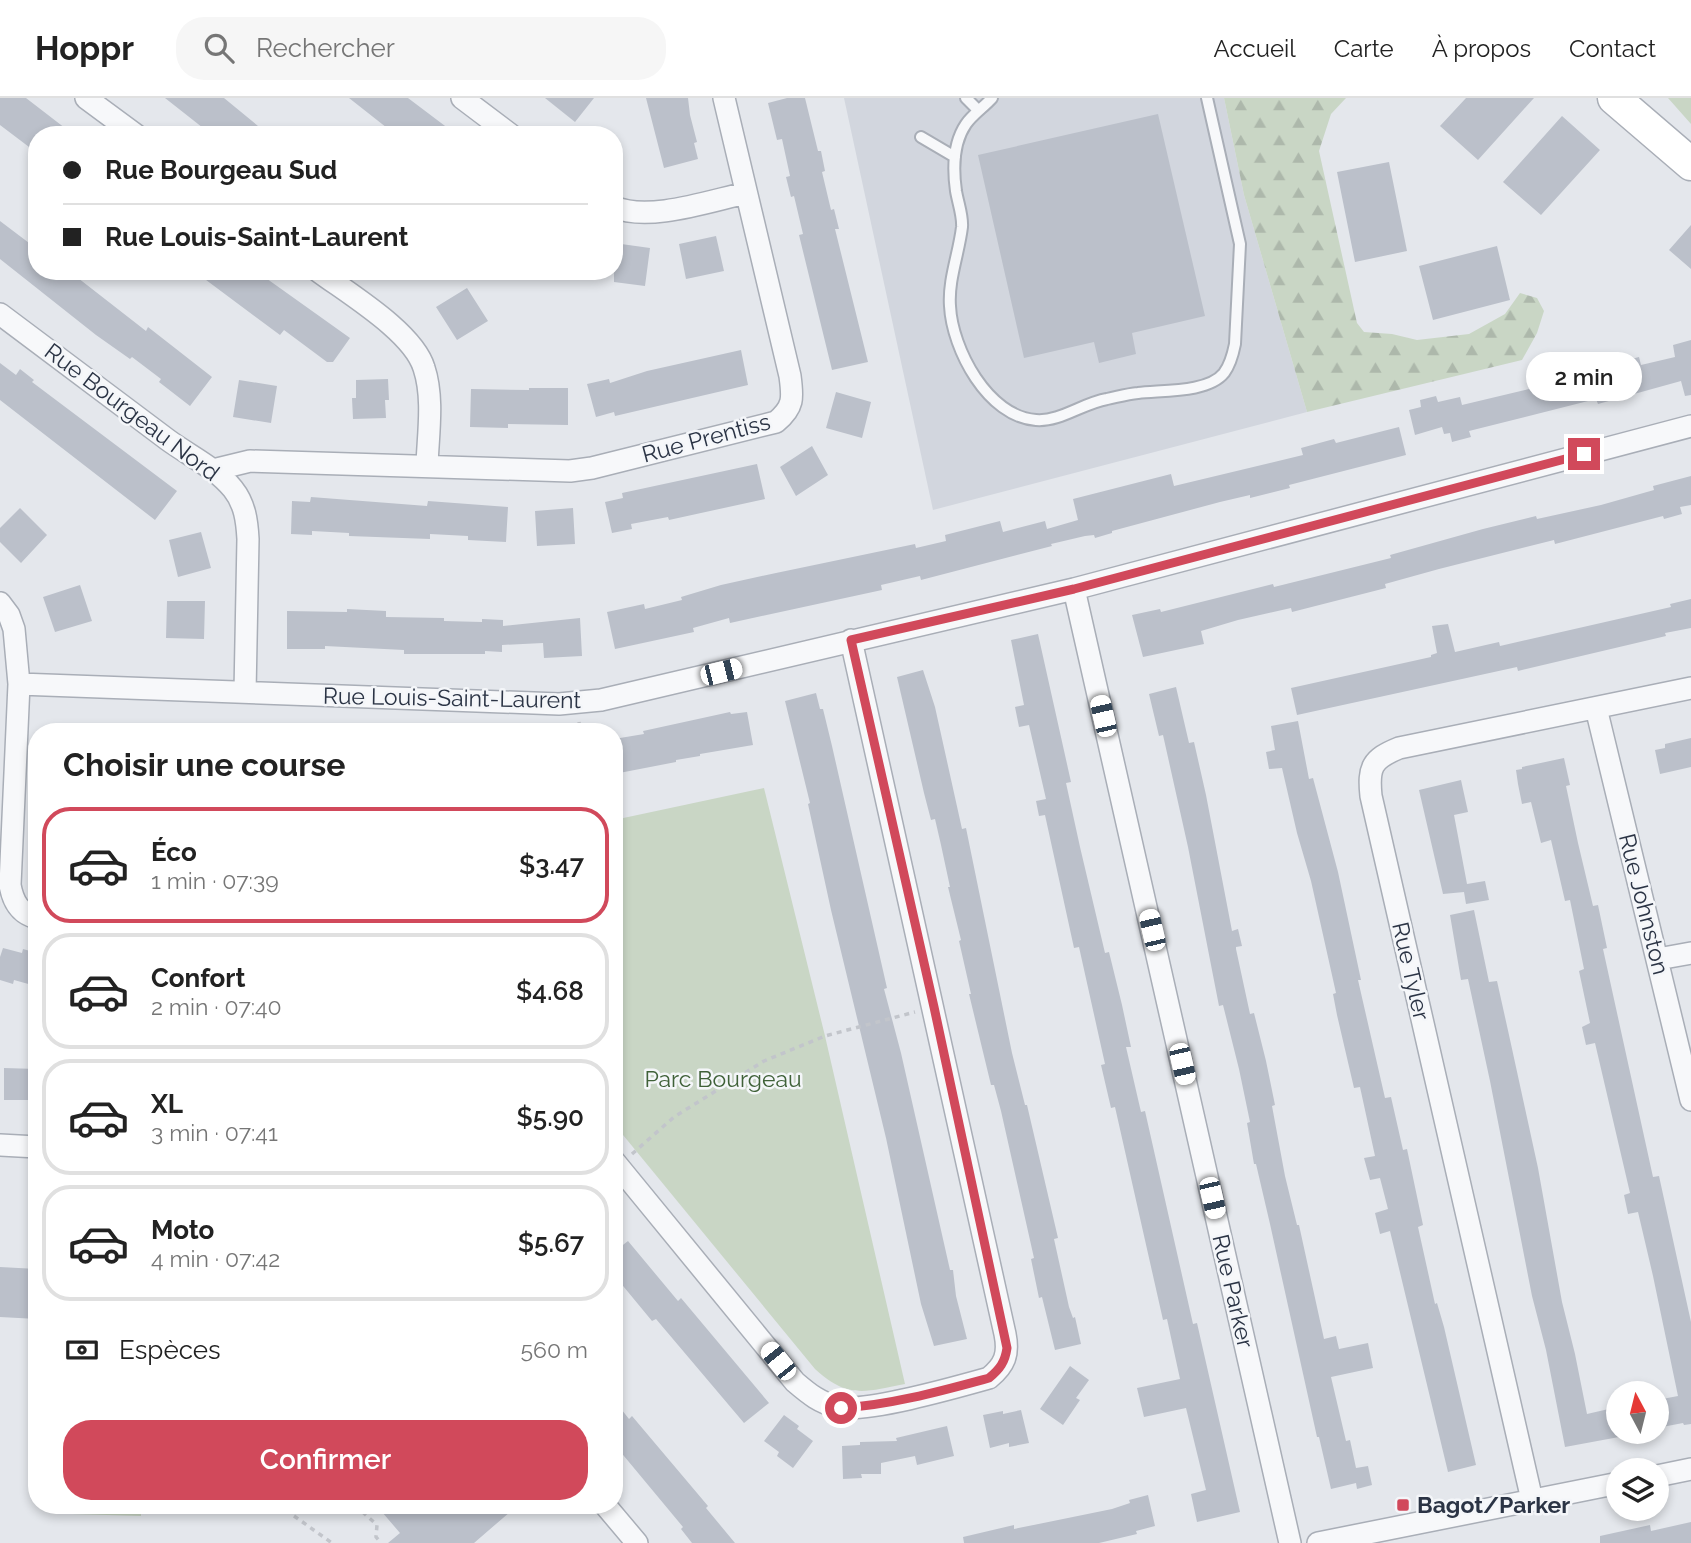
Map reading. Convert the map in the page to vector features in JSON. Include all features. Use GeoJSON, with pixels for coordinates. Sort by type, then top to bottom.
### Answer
{"type":"FeatureCollection","features":[{"type":"Feature","properties":{"kind":"street"},"geometry":{"type":"LineString","coordinates":[[86,98],[124,126]]}},
{"type":"Feature","properties":{"kind":"street"},"geometry":{"type":"LineString","coordinates":[[461,98],[499,126]]}},
{"type":"Feature","properties":{"kind":"street","name":"Rue Prentiss"},"geometry":{"type":"LineString","coordinates":[[213,470],[250,461],[570,471],[776,422],[787,413],[791,403],[790,376],[724,98]]}},
{"type":"Feature","properties":{"kind":"street"},"geometry":{"type":"LineString","coordinates":[[1614,98],[1691,164]]}},
{"type":"Feature","properties":{"kind":"street"},"geometry":{"type":"LineString","coordinates":[[623,211],[662,211],[746,192]]}},
{"type":"Feature","properties":{"kind":"street"},"geometry":{"type":"LineString","coordinates":[[330,280],[401,334],[415,349],[424,367],[428,386],[427,466]]}},
{"type":"Feature","properties":{"kind":"street","name":"Rue Bourgeau Nord"},"geometry":{"type":"LineString","coordinates":[[0,314],[213,470],[232,487],[241,501],[247,520],[245,692]]}},
{"type":"Feature","properties":{"kind":"street","name":"Rue Louis-Saint-Laurent"},"geometry":{"type":"LineString","coordinates":[[19,684],[559,704],[601,700],[1074,589],[1691,426]]}},
{"type":"Feature","properties":{"kind":"street","name":"Rue Parker"},"geometry":{"type":"LineString","coordinates":[[1074,589],[1290,1543]]}},
{"type":"Feature","properties":{"kind":"street"},"geometry":{"type":"LineString","coordinates":[[0,603],[9,615],[14,629],[19,684],[10,886],[12,898],[28,915]]}},
{"type":"Feature","properties":{"kind":"street"},"geometry":{"type":"LineString","coordinates":[[623,1173],[795,1382],[822,1402],[841,1408],[861,1407],[989,1378],[999,1371],[1005,1361],[1007,1348],[851,640]]}},
{"type":"Feature","properties":{"kind":"street","name":"Rue Tyler"},"geometry":{"type":"LineString","coordinates":[[1532,1500],[1369,779],[1372,765],[1383,754],[1399,748],[1691,688]]}},
{"type":"Feature","properties":{"kind":"street","name":"Rue Johnston"},"geometry":{"type":"LineString","coordinates":[[1596,708],[1691,1100]]}},
{"type":"Feature","properties":{"kind":"street"},"geometry":{"type":"LineString","coordinates":[[1658,959],[1691,953]]}},
{"type":"Feature","properties":{"kind":"street"},"geometry":{"type":"LineString","coordinates":[[0,1145],[28,1147]]}},
{"type":"Feature","properties":{"kind":"street"},"geometry":{"type":"LineString","coordinates":[[1669,1474],[1691,1469]]}},
{"type":"Feature","properties":{"kind":"street"},"geometry":{"type":"LineString","coordinates":[[1318,1543],[1606,1486]]}},
{"type":"Feature","properties":{"kind":"street"},"geometry":{"type":"LineString","coordinates":[[613,1514],[637,1543]]}},
{"type":"Feature","properties":{"kind":"lane"},"geometry":{"type":"LineString","coordinates":[[966,98],[978,110]]}},
{"type":"Feature","properties":{"kind":"lane"},"geometry":{"type":"LineString","coordinates":[[992,98],[965,126],[955,157],[954,177],[962,224],[950,306],[958,347],[985,390],[1002,407],[1019,417],[1037,420],[1053,418],[1100,400],[1205,385],[1223,374],[1231,359],[1235,344],[1240,244],[1207,98]]}},
{"type":"Feature","properties":{"kind":"lane"},"geometry":{"type":"LineString","coordinates":[[921,137],[955,157]]}},
{"type":"Feature","properties":{"kind":"path"},"geometry":{"type":"LineString","coordinates":[[623,1158],[674,1117],[764,1061],[825,1036],[934,1007]]}},
{"type":"Feature","properties":{"kind":"path"},"geometry":{"type":"LineString","coordinates":[[365,1514],[377,1525],[376,1537],[381,1543]]}},
{"type":"Feature","properties":{"kind":"path"},"geometry":{"type":"LineString","coordinates":[[294,1516],[332,1543]]}},
{"type":"Feature","properties":{"kind":"shaded area"},"geometry":{"type":"Polygon","coordinates":[[[844,98],[1224,98],[1244,195],[1307,412],[933,510],[844,98]]]}},
{"type":"Feature","properties":{"kind":"green space"},"geometry":{"type":"Polygon","coordinates":[[[1224,98],[1346,98],[1331,114],[1319,151],[1357,323],[1364,332],[1392,334],[1417,340],[1469,334],[1505,314],[1520,293],[1537,298],[1544,311],[1537,333],[1522,360],[1307,412],[1244,195],[1224,98]]]}},
{"type":"Feature","properties":{"kind":"green space"},"geometry":{"type":"Polygon","coordinates":[[[1668,98],[1691,98],[1691,124],[1668,98]]]}},
{"type":"Feature","properties":{"kind":"green space","name":"Parc Bourgeau"},"geometry":{"type":"Polygon","coordinates":[[[764,788],[825,1036],[905,1384],[857,1391],[837,1385],[815,1369],[623,1135],[623,818],[764,788]]]}},
{"type":"Feature","properties":{"kind":"green space"},"geometry":{"type":"Polygon","coordinates":[[[72,1514],[141,1514],[141,1516],[72,1514]]]}},
{"type":"Feature","properties":{"kind":"building"},"geometry":{"type":"Polygon","coordinates":[[[0,98],[26,98],[62,126],[28,126],[28,146],[0,125],[0,98]]]}},
{"type":"Feature","properties":{"kind":"building"},"geometry":{"type":"Polygon","coordinates":[[[165,98],[224,98],[258,126],[201,126],[165,98]]]}},
{"type":"Feature","properties":{"kind":"building"},"geometry":{"type":"Polygon","coordinates":[[[349,98],[408,98],[445,126],[385,126],[349,98]]]}},
{"type":"Feature","properties":{"kind":"building"},"geometry":{"type":"Polygon","coordinates":[[[545,98],[594,98],[575,122],[545,98]]]}},
{"type":"Feature","properties":{"kind":"building"},"geometry":{"type":"Polygon","coordinates":[[[646,98],[688,98],[698,159],[664,168],[646,98]]]}},
{"type":"Feature","properties":{"kind":"building"},"geometry":{"type":"Polygon","coordinates":[[[787,98],[805,98],[818,151],[821,151],[825,171],[822,172],[831,210],[834,209],[839,229],[835,229],[868,362],[832,370],[799,235],[803,234],[794,196],[791,197],[786,177],[790,176],[782,139],[777,140],[768,103],[787,98]]]}},
{"type":"Feature","properties":{"kind":"building"},"geometry":{"type":"Polygon","coordinates":[[[1466,98],[1534,98],[1478,160],[1440,126],[1466,98]]]}},
{"type":"Feature","properties":{"kind":"building"},"geometry":{"type":"Polygon","coordinates":[[[1158,114],[1205,316],[1132,333],[1136,354],[1099,363],[1094,342],[1024,358],[978,155],[1158,114]]]}},
{"type":"Feature","properties":{"kind":"building"},"geometry":{"type":"Polygon","coordinates":[[[1562,116],[1600,150],[1541,215],[1503,182],[1562,116]]]}},
{"type":"Feature","properties":{"kind":"building"},"geometry":{"type":"Polygon","coordinates":[[[1389,162],[1407,251],[1355,262],[1337,172],[1389,162]]]}},
{"type":"Feature","properties":{"kind":"building"},"geometry":{"type":"Polygon","coordinates":[[[0,221],[28,242],[28,280],[81,280],[146,331],[148,327],[212,377],[190,406],[159,382],[161,379],[96,335],[0,259],[0,221]]]}},
{"type":"Feature","properties":{"kind":"building"},"geometry":{"type":"Polygon","coordinates":[[[1691,225],[1691,269],[1669,250],[1691,225]]]}},
{"type":"Feature","properties":{"kind":"building"},"geometry":{"type":"Polygon","coordinates":[[[716,236],[724,271],[686,279],[679,244],[716,236]]]}},
{"type":"Feature","properties":{"kind":"building"},"geometry":{"type":"Polygon","coordinates":[[[623,244],[650,248],[645,286],[614,282],[623,280],[623,244]]]}},
{"type":"Feature","properties":{"kind":"building"},"geometry":{"type":"Polygon","coordinates":[[[1497,246],[1510,300],[1433,320],[1419,266],[1497,246]]]}},
{"type":"Feature","properties":{"kind":"building"},"geometry":{"type":"Polygon","coordinates":[[[206,280],[269,280],[350,338],[333,362],[327,362],[284,330],[280,335],[206,280]]]}},
{"type":"Feature","properties":{"kind":"building"},"geometry":{"type":"Polygon","coordinates":[[[467,288],[488,321],[457,340],[436,307],[467,288]]]}},
{"type":"Feature","properties":{"kind":"building"},"geometry":{"type":"Polygon","coordinates":[[[1691,340],[1691,395],[1685,396],[1681,381],[1598,404],[1596,399],[1469,431],[1471,437],[1452,442],[1450,433],[1444,434],[1442,427],[1415,435],[1409,410],[1421,407],[1420,400],[1436,396],[1438,402],[1460,397],[1462,405],[1533,388],[1530,378],[1565,369],[1566,376],[1639,357],[1641,365],[1675,357],[1673,345],[1691,340]]]}},
{"type":"Feature","properties":{"kind":"building"},"geometry":{"type":"Polygon","coordinates":[[[741,350],[748,385],[615,416],[614,412],[596,417],[587,384],[609,379],[610,383],[647,371],[741,350]]]}},
{"type":"Feature","properties":{"kind":"building"},"geometry":{"type":"Polygon","coordinates":[[[0,363],[16,375],[20,369],[34,380],[32,382],[177,491],[155,520],[0,400],[0,363]]]}},
{"type":"Feature","properties":{"kind":"building"},"geometry":{"type":"Polygon","coordinates":[[[388,379],[386,418],[353,419],[352,398],[356,398],[356,380],[388,379]]]}},
{"type":"Feature","properties":{"kind":"building"},"geometry":{"type":"Polygon","coordinates":[[[239,380],[277,386],[271,423],[233,417],[239,380]]]}},
{"type":"Feature","properties":{"kind":"building"},"geometry":{"type":"Polygon","coordinates":[[[568,388],[568,425],[508,424],[508,428],[470,427],[471,389],[568,388]]]}},
{"type":"Feature","properties":{"kind":"building"},"geometry":{"type":"Polygon","coordinates":[[[836,392],[871,402],[862,438],[826,428],[836,392]]]}},
{"type":"Feature","properties":{"kind":"building"},"geometry":{"type":"Polygon","coordinates":[[[1399,427],[1406,455],[1289,485],[1290,488],[1220,502],[1095,538],[1094,535],[1085,536],[1051,544],[1052,546],[921,580],[920,576],[881,585],[882,590],[730,623],[729,618],[693,628],[694,632],[615,649],[607,612],[644,604],[645,609],[682,600],[681,597],[721,585],[915,544],[916,548],[946,541],[945,535],[1000,521],[1003,532],[1045,521],[1047,529],[1078,520],[1073,499],[1171,474],[1174,486],[1303,455],[1301,448],[1334,439],[1336,443],[1399,427]]]}},
{"type":"Feature","properties":{"kind":"building"},"geometry":{"type":"Polygon","coordinates":[[[812,446],[828,475],[796,496],[780,467],[812,446]]]}},
{"type":"Feature","properties":{"kind":"building"},"geometry":{"type":"Polygon","coordinates":[[[757,464],[765,499],[669,520],[668,517],[631,524],[632,529],[612,533],[605,502],[623,498],[622,493],[757,464]]]}},
{"type":"Feature","properties":{"kind":"building"},"geometry":{"type":"Polygon","coordinates":[[[1691,476],[1691,505],[1680,507],[1682,514],[1664,519],[1663,516],[1555,544],[1554,540],[1439,569],[1385,584],[1386,588],[1292,612],[1291,608],[1238,620],[1201,631],[1204,644],[1143,657],[1132,615],[1160,609],[1161,612],[1391,558],[1390,555],[1483,529],[1536,516],[1537,519],[1601,505],[1654,490],[1653,486],[1691,476]]]}},
{"type":"Feature","properties":{"kind":"building"},"geometry":{"type":"Polygon","coordinates":[[[311,497],[427,506],[428,501],[508,507],[506,542],[430,534],[430,539],[349,536],[349,533],[312,531],[312,535],[291,534],[292,501],[310,502],[311,497]]]}},
{"type":"Feature","properties":{"kind":"building"},"geometry":{"type":"Polygon","coordinates":[[[20,508],[47,535],[21,563],[0,542],[0,528],[20,508]]]}},
{"type":"Feature","properties":{"kind":"building"},"geometry":{"type":"Polygon","coordinates":[[[573,508],[575,544],[537,546],[535,511],[573,508]]]}},
{"type":"Feature","properties":{"kind":"building"},"geometry":{"type":"Polygon","coordinates":[[[201,532],[211,568],[178,577],[169,540],[201,532]]]}},
{"type":"Feature","properties":{"kind":"building"},"geometry":{"type":"Polygon","coordinates":[[[80,585],[92,621],[55,632],[43,597],[80,585]]]}},
{"type":"Feature","properties":{"kind":"building"},"geometry":{"type":"Polygon","coordinates":[[[1691,599],[1691,628],[1665,633],[1666,636],[1518,671],[1517,667],[1297,715],[1291,688],[1431,657],[1437,653],[1432,626],[1448,624],[1455,652],[1499,642],[1500,646],[1671,607],[1670,604],[1691,599]]]}},
{"type":"Feature","properties":{"kind":"building"},"geometry":{"type":"Polygon","coordinates":[[[167,601],[205,601],[204,639],[166,638],[167,601]]]}},
{"type":"Feature","properties":{"kind":"building"},"geometry":{"type":"Polygon","coordinates":[[[347,609],[386,611],[386,617],[482,622],[482,619],[503,620],[503,626],[580,618],[582,656],[544,658],[543,643],[502,645],[502,652],[485,651],[485,654],[404,654],[404,650],[325,646],[325,649],[287,649],[287,611],[347,612],[347,609]]]}},
{"type":"Feature","properties":{"kind":"building"},"geometry":{"type":"Polygon","coordinates":[[[1038,634],[1071,782],[1066,783],[1080,847],[1105,953],[1109,952],[1131,1047],[1126,1047],[1141,1112],[1145,1111],[1193,1324],[1197,1323],[1240,1512],[1197,1522],[1191,1494],[1206,1490],[1186,1408],[1144,1417],[1137,1388],[1180,1379],[1167,1319],[1163,1320],[1115,1107],[1111,1108],[1101,1065],[1105,1064],[1079,947],[1074,948],[1045,815],[1039,816],[1036,801],[1046,799],[1029,725],[1019,727],[1015,707],[1024,705],[1011,640],[1038,634]]]}},
{"type":"Feature","properties":{"kind":"building"},"geometry":{"type":"Polygon","coordinates":[[[923,670],[935,707],[962,829],[966,828],[1012,1053],[1058,1238],[1054,1239],[1069,1307],[1073,1318],[1075,1317],[1081,1344],[1055,1350],[1042,1297],[1039,1298],[1031,1259],[1034,1258],[1001,1111],[994,1085],[991,1085],[969,994],[959,941],[961,940],[935,819],[931,820],[897,677],[923,670]]]}},
{"type":"Feature","properties":{"kind":"building"},"geometry":{"type":"Polygon","coordinates":[[[1176,687],[1189,743],[1194,742],[1232,931],[1238,929],[1242,946],[1236,949],[1250,1014],[1254,1013],[1266,1061],[1285,1176],[1299,1225],[1324,1339],[1336,1336],[1339,1349],[1368,1343],[1373,1368],[1331,1377],[1346,1441],[1350,1440],[1356,1468],[1368,1466],[1372,1485],[1357,1489],[1356,1483],[1331,1489],[1254,1164],[1247,1123],[1250,1122],[1239,1069],[1223,1005],[1219,1006],[1163,735],[1159,736],[1149,694],[1176,687]]]}},
{"type":"Feature","properties":{"kind":"building"},"geometry":{"type":"Polygon","coordinates":[[[816,693],[832,746],[887,988],[884,989],[950,1270],[953,1270],[956,1296],[967,1339],[934,1346],[921,1304],[886,1138],[831,910],[808,804],[810,803],[785,701],[816,693]]]}},
{"type":"Feature","properties":{"kind":"building"},"geometry":{"type":"Polygon","coordinates":[[[730,712],[747,712],[753,745],[623,772],[623,738],[644,734],[643,731],[730,712]]]}},
{"type":"Feature","properties":{"kind":"building"},"geometry":{"type":"Polygon","coordinates":[[[1298,721],[1309,779],[1313,778],[1338,872],[1361,980],[1358,980],[1385,1098],[1391,1097],[1403,1150],[1407,1149],[1423,1225],[1418,1227],[1476,1465],[1448,1472],[1390,1231],[1380,1234],[1375,1213],[1388,1209],[1380,1178],[1370,1180],[1364,1158],[1375,1156],[1360,1087],[1354,1088],[1337,1015],[1333,994],[1336,993],[1311,881],[1282,768],[1269,769],[1266,752],[1275,750],[1271,726],[1298,721]]]}},
{"type":"Feature","properties":{"kind":"building"},"geometry":{"type":"Polygon","coordinates":[[[1691,738],[1691,767],[1660,774],[1655,750],[1665,748],[1665,744],[1691,738]]]}},
{"type":"Feature","properties":{"kind":"building"},"geometry":{"type":"Polygon","coordinates":[[[1564,758],[1570,785],[1566,786],[1578,843],[1593,906],[1598,905],[1607,948],[1603,949],[1653,1177],[1659,1176],[1691,1322],[1691,1424],[1670,1426],[1670,1398],[1678,1396],[1638,1212],[1628,1214],[1624,1195],[1630,1193],[1595,1043],[1586,1045],[1582,1027],[1590,1023],[1579,971],[1584,969],[1570,900],[1565,901],[1551,840],[1541,843],[1531,802],[1522,804],[1516,770],[1564,758]]]}},
{"type":"Feature","properties":{"kind":"building"},"geometry":{"type":"Polygon","coordinates":[[[1461,780],[1468,812],[1454,815],[1467,884],[1485,881],[1489,900],[1466,904],[1464,892],[1443,894],[1419,790],[1461,780]]]}},
{"type":"Feature","properties":{"kind":"building"},"geometry":{"type":"Polygon","coordinates":[[[1474,910],[1489,982],[1497,981],[1587,1414],[1606,1410],[1606,1439],[1565,1447],[1468,979],[1461,980],[1450,915],[1474,910]]]}},
{"type":"Feature","properties":{"kind":"building"},"geometry":{"type":"Polygon","coordinates":[[[3,948],[22,953],[23,949],[28,950],[28,984],[14,980],[13,984],[0,980],[0,957],[3,948]]]}},
{"type":"Feature","properties":{"kind":"building"},"geometry":{"type":"Polygon","coordinates":[[[4,1068],[28,1069],[28,1100],[4,1100],[4,1068]]]}},
{"type":"Feature","properties":{"kind":"building"},"geometry":{"type":"Polygon","coordinates":[[[628,1241],[678,1301],[681,1298],[769,1403],[744,1423],[656,1319],[652,1321],[623,1286],[623,1245],[628,1241]]]}},
{"type":"Feature","properties":{"kind":"building"},"geometry":{"type":"Polygon","coordinates":[[[0,1267],[28,1269],[28,1319],[0,1317],[0,1267]]]}},
{"type":"Feature","properties":{"kind":"building"},"geometry":{"type":"Polygon","coordinates":[[[1070,1366],[1089,1380],[1076,1398],[1080,1400],[1063,1425],[1040,1409],[1070,1366]]]}},
{"type":"Feature","properties":{"kind":"building"},"geometry":{"type":"Polygon","coordinates":[[[1021,1410],[1029,1443],[1009,1447],[1009,1443],[990,1448],[983,1415],[1021,1410]]]}},
{"type":"Feature","properties":{"kind":"building"},"geometry":{"type":"Polygon","coordinates":[[[623,1411],[629,1419],[632,1416],[708,1506],[706,1508],[735,1543],[692,1543],[681,1529],[683,1527],[623,1455],[623,1411]]]}},
{"type":"Feature","properties":{"kind":"building"},"geometry":{"type":"Polygon","coordinates":[[[784,1415],[813,1441],[793,1468],[777,1456],[779,1452],[764,1441],[784,1415]]]}},
{"type":"Feature","properties":{"kind":"building"},"geometry":{"type":"Polygon","coordinates":[[[947,1426],[954,1456],[917,1465],[915,1456],[881,1463],[881,1474],[861,1474],[862,1478],[843,1479],[842,1446],[860,1445],[860,1442],[897,1441],[896,1438],[947,1426]]]}},
{"type":"Feature","properties":{"kind":"building"},"geometry":{"type":"Polygon","coordinates":[[[1148,1495],[1155,1526],[1136,1531],[1137,1534],[1099,1543],[964,1543],[963,1537],[1014,1525],[1014,1529],[1112,1509],[1130,1503],[1129,1500],[1148,1495]]]}},
{"type":"Feature","properties":{"kind":"building"},"geometry":{"type":"Polygon","coordinates":[[[384,1514],[508,1514],[474,1543],[388,1543],[400,1533],[384,1514]]]}},
{"type":"Feature","properties":{"kind":"building"},"geometry":{"type":"Polygon","coordinates":[[[1691,1522],[1691,1543],[1600,1543],[1600,1536],[1650,1525],[1651,1531],[1691,1522]]]}},
{"type":"Feature","properties":{"kind":"place","name":"Bagot/Parker"},"geometry":{"type":"Point","coordinates":[1403,1505]}},
{"type":"Feature","properties":{"kind":"route"},"geometry":{"type":"LineString","coordinates":[[841,1408],[908,1398],[989,1378],[999,1371],[1005,1361],[1007,1348],[851,640],[1074,589],[1584,454]]}}]}
